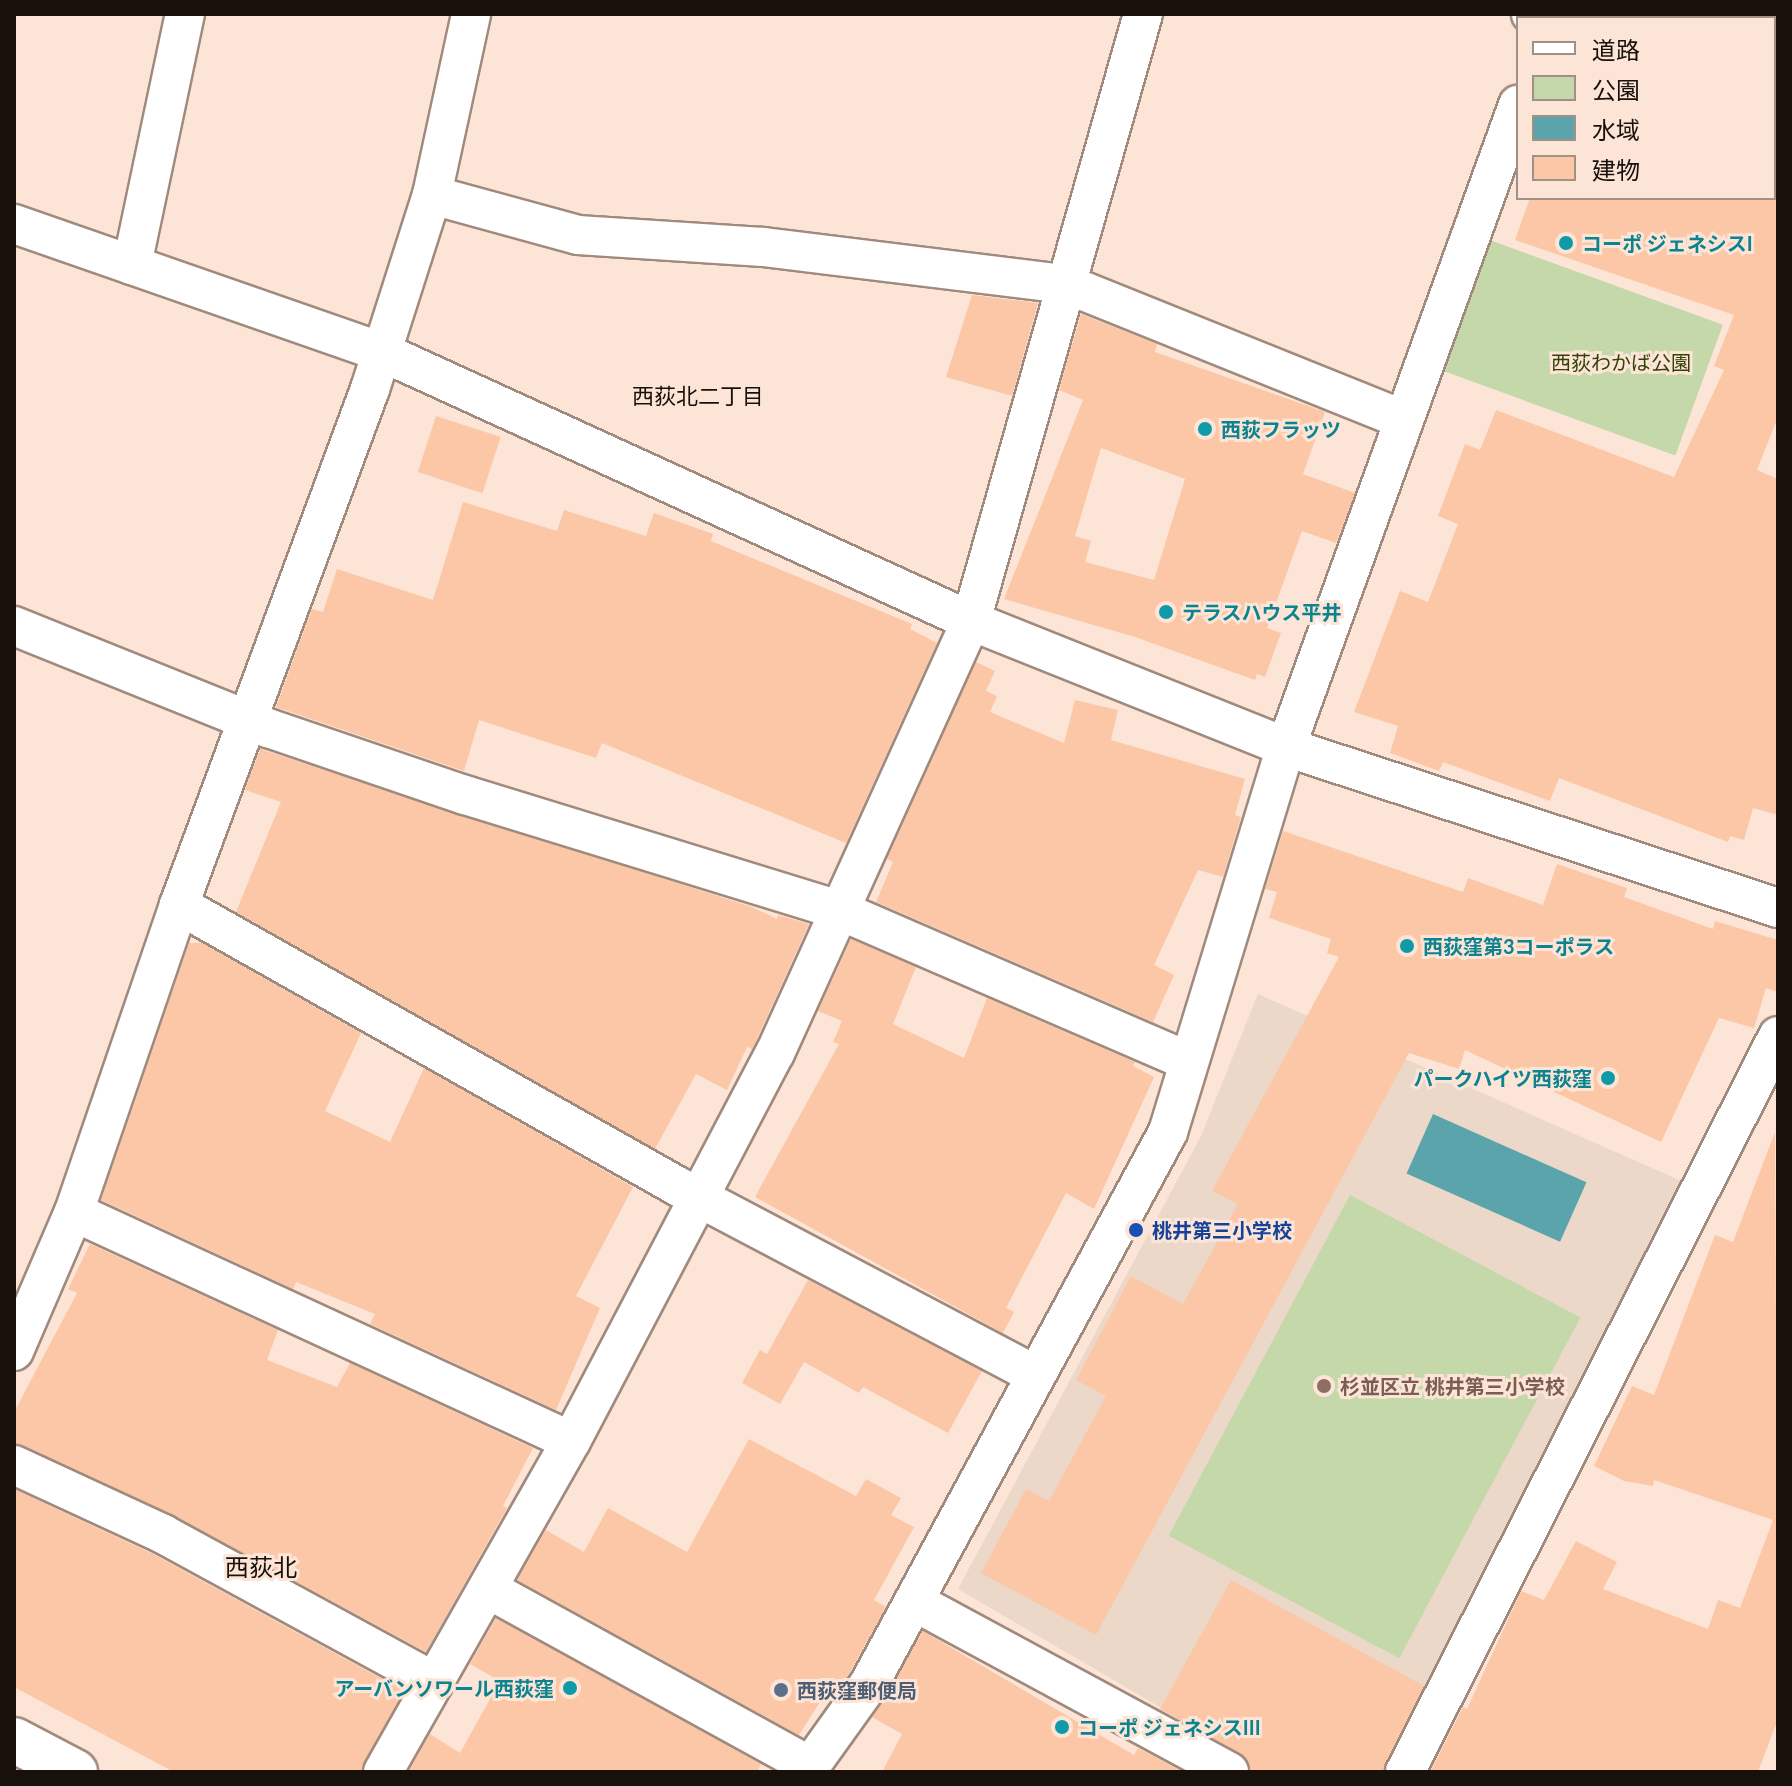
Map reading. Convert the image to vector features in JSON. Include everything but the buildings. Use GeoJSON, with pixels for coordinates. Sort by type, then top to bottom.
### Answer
{"type":"FeatureCollection","features":[{"type":"Feature","properties":{"kind":"street"},"geometry":{"type":"LineString","coordinates":[[132,265],[185,14]]}},
{"type":"Feature","properties":{"kind":"street"},"geometry":{"type":"LineString","coordinates":[[14,1351],[74,1212],[179,905],[250,722],[382,352],[432,195],[471,14]]}},
{"type":"Feature","properties":{"kind":"street"},"geometry":{"type":"LineString","coordinates":[[383,1772],[571,1441],[775,1053],[971,621],[1143,14]]}},
{"type":"Feature","properties":{"kind":"street"},"geometry":{"type":"LineString","coordinates":[[488,1589],[808,1769],[869,1684],[1034,1374],[1168,1132],[1286,747],[1516,110]]}},
{"type":"Feature","properties":{"kind":"street"},"geometry":{"type":"LineString","coordinates":[[432,195],[578,235],[763,247],[1066,284],[1402,419]]}},
{"type":"Feature","properties":{"kind":"street"},"geometry":{"type":"LineString","coordinates":[[14,224],[382,352],[971,621],[1286,747],[1778,908]]}},
{"type":"Feature","properties":{"kind":"street"},"geometry":{"type":"LineString","coordinates":[[14,626],[250,722],[465,795],[841,911],[1188,1061]]}},
{"type":"Feature","properties":{"kind":"street"},"geometry":{"type":"LineString","coordinates":[[179,905],[700,1195],[1034,1374]]}},
{"type":"Feature","properties":{"kind":"street"},"geometry":{"type":"LineString","coordinates":[[1405,1772],[1778,1036]]}},
{"type":"Feature","properties":{"kind":"street"},"geometry":{"type":"LineString","coordinates":[[74,1212],[571,1441]]}},
{"type":"Feature","properties":{"kind":"street"},"geometry":{"type":"LineString","coordinates":[[14,1465],[163,1534],[434,1682]]}},
{"type":"Feature","properties":{"kind":"street"},"geometry":{"type":"LineString","coordinates":[[915,1602],[1229,1772]]}},
{"type":"Feature","properties":{"kind":"street"},"geometry":{"type":"LineString","coordinates":[[14,1740],[75,1772]]}},
{"type":"Feature","properties":{"kind":"shaded area","name":"杉並区立 桃井第三小学校"},"geometry":{"type":"Polygon","coordinates":[[[1258,994],[1686,1183],[1384,1772],[1271,1772],[958,1589],[1201,1136],[1258,994]]]}},
{"type":"Feature","properties":{"kind":"green space","name":"西荻わかば公園"},"geometry":{"type":"Polygon","coordinates":[[[1487,239],[1723,325],[1675,455],[1439,370],[1487,239]]]}},
{"type":"Feature","properties":{"kind":"green space"},"geometry":{"type":"Polygon","coordinates":[[[1350,1195],[1580,1318],[1399,1658],[1169,1536],[1350,1195]]]}},
{"type":"Feature","properties":{"kind":"water"},"geometry":{"type":"Polygon","coordinates":[[[1433,1114],[1586,1182],[1560,1242],[1407,1173],[1433,1114]]]}},
{"type":"Feature","properties":{"kind":"place","name":"コーポ ジェネシスI"},"geometry":{"type":"Point","coordinates":[1566,243]}},
{"type":"Feature","properties":{"kind":"place","name":"西荻フラッツ"},"geometry":{"type":"Point","coordinates":[1205,429]}},
{"type":"Feature","properties":{"kind":"place","name":"テラスハウス平井"},"geometry":{"type":"Point","coordinates":[1166,612]}},
{"type":"Feature","properties":{"kind":"place","name":"西荻窪第3コーポラス"},"geometry":{"type":"Point","coordinates":[1407,946]}},
{"type":"Feature","properties":{"kind":"place","name":"パークハイツ西荻窪"},"geometry":{"type":"Point","coordinates":[1608,1078]}},
{"type":"Feature","properties":{"kind":"place","name":"桃井第三小学校"},"geometry":{"type":"Point","coordinates":[1136,1230]}},
{"type":"Feature","properties":{"kind":"place","name":"杉並区立 桃井第三小学校"},"geometry":{"type":"Point","coordinates":[1324,1386]}},
{"type":"Feature","properties":{"kind":"place","name":"アーバンソワール西荻窪"},"geometry":{"type":"Point","coordinates":[570,1688]}},
{"type":"Feature","properties":{"kind":"place","name":"西荻窪郵便局"},"geometry":{"type":"Point","coordinates":[781,1690]}},
{"type":"Feature","properties":{"kind":"place","name":"コーポ ジェネシスIII"},"geometry":{"type":"Point","coordinates":[1062,1727]}},
{"type":"Feature","properties":{"kind":"district","name":"西荻北二丁目"},"geometry":{"type":"Point","coordinates":[698,396]}},
{"type":"Feature","properties":{"kind":"district","name":"西荻北"},"geometry":{"type":"Point","coordinates":[261,1567]}}]}
